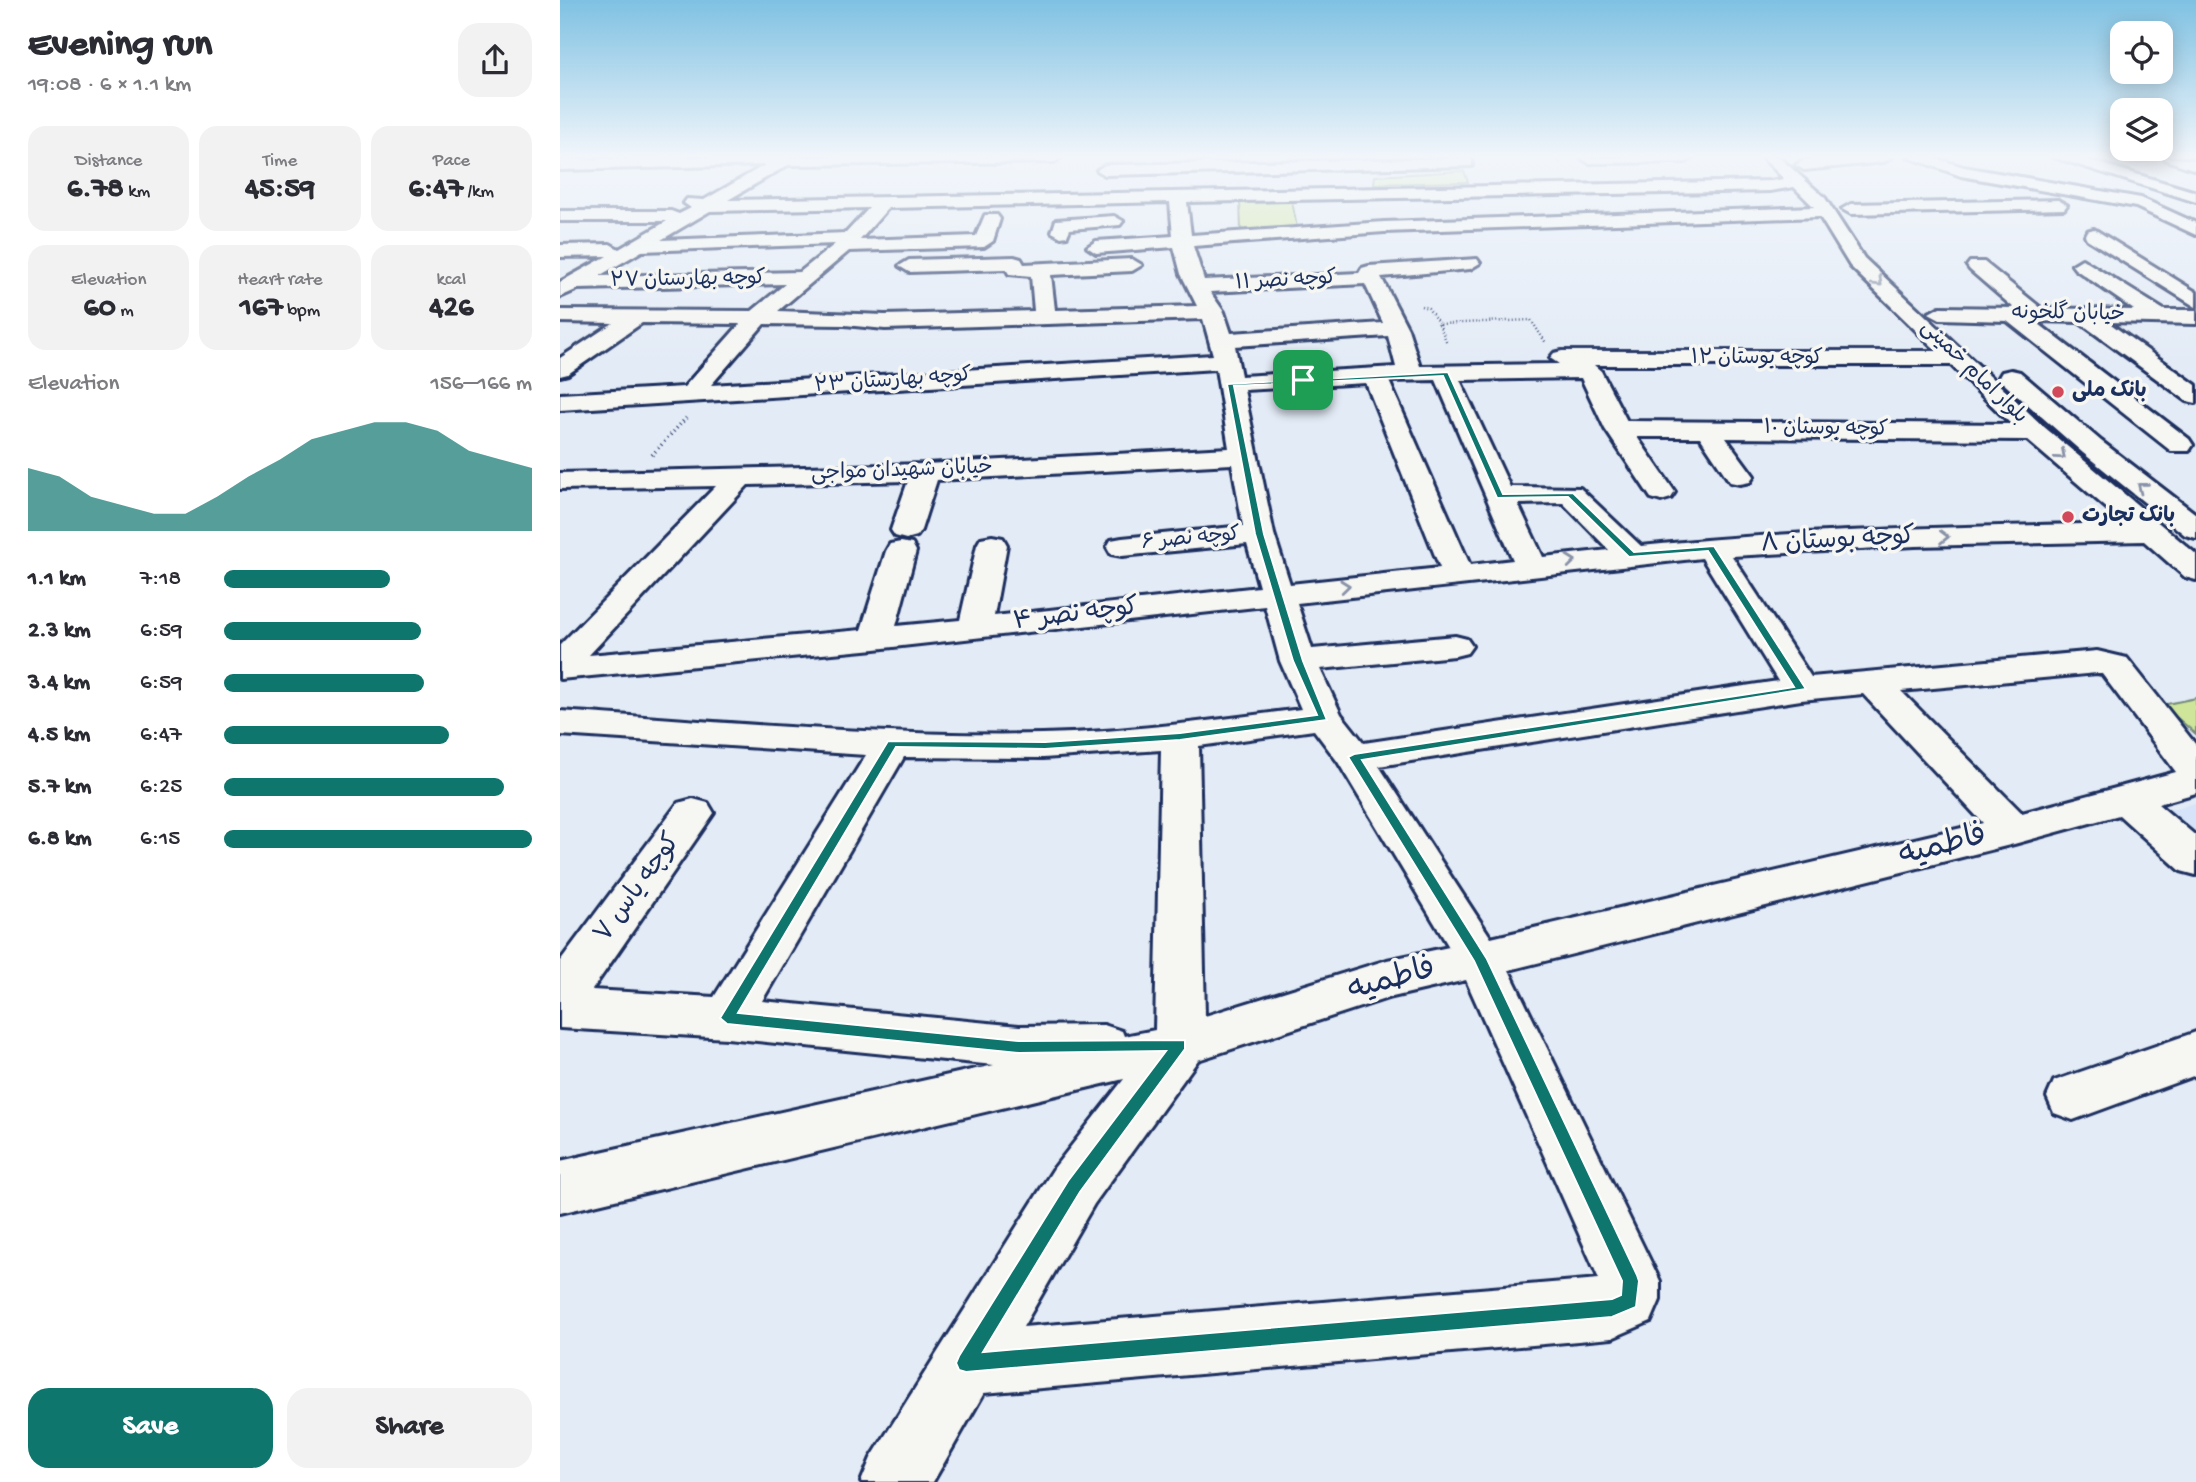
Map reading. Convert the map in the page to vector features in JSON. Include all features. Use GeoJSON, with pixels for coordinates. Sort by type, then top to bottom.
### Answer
{"type":"FeatureCollection","features":[{"type":"Feature","properties":{"kind":"street"},"geometry":{"type":"LineString","coordinates":[[565,280],[653,226]]}},
{"type":"Feature","properties":{"kind":"street"},"geometry":{"type":"LineString","coordinates":[[565,280],[638,246],[669,226]]}},
{"type":"Feature","properties":{"kind":"street"},"geometry":{"type":"LineString","coordinates":[[699,395],[757,318],[848,242],[862,226]]}},
{"type":"Feature","properties":{"kind":"street"},"geometry":{"type":"LineString","coordinates":[[638,246],[984,241],[989,226]]}},
{"type":"Feature","properties":{"kind":"street"},"geometry":{"type":"LineString","coordinates":[[1028,226],[1188,253]]}},
{"type":"Feature","properties":{"kind":"street"},"geometry":{"type":"LineString","coordinates":[[1061,232],[1062,226]]}},
{"type":"Feature","properties":{"kind":"street"},"geometry":{"type":"LineString","coordinates":[[1111,226],[1397,329]]}},
{"type":"Feature","properties":{"kind":"street"},"geometry":{"type":"LineString","coordinates":[[1161,226],[1188,253],[1375,376],[1458,574]]}},
{"type":"Feature","properties":{"kind":"street"},"geometry":{"type":"LineString","coordinates":[[966,1363],[1612,1308],[1630,1300],[1630,1281],[1480,959],[1354,757],[1324,717],[1298,661],[1259,534],[1244,455],[1188,253],[1164,226]]}},
{"type":"Feature","properties":{"kind":"street"},"geometry":{"type":"LineString","coordinates":[[1188,253],[1195,226]]}},
{"type":"Feature","properties":{"kind":"street"},"geometry":{"type":"LineString","coordinates":[[1018,294],[1049,308],[1250,226]]}},
{"type":"Feature","properties":{"kind":"street"},"geometry":{"type":"LineString","coordinates":[[909,266],[1014,262],[1016,270],[1040,270],[1188,253],[1257,234],[1360,226]]}},
{"type":"Feature","properties":{"kind":"street"},"geometry":{"type":"LineString","coordinates":[[1540,226],[1557,237]]}},
{"type":"Feature","properties":{"kind":"street"},"geometry":{"type":"LineString","coordinates":[[1666,226],[1677,240]]}},
{"type":"Feature","properties":{"kind":"street","name":"بلوار امام خمینی"},"geometry":{"type":"LineString","coordinates":[[1835,226],[1857,262],[1982,383],[2034,432],[2196,570]]}},
{"type":"Feature","properties":{"kind":"street","name":"بلوار امام خمینی"},"geometry":{"type":"LineString","coordinates":[[1863,226],[1895,271],[1940,313],[2092,447],[2196,529]]}},
{"type":"Feature","properties":{"kind":"street"},"geometry":{"type":"LineString","coordinates":[[2158,233],[2196,231]]}},
{"type":"Feature","properties":{"kind":"street"},"geometry":{"type":"LineString","coordinates":[[1257,234],[1283,283]]}},
{"type":"Feature","properties":{"kind":"street"},"geometry":{"type":"LineString","coordinates":[[2132,234],[2094,235],[2196,301]]}},
{"type":"Feature","properties":{"kind":"street"},"geometry":{"type":"LineString","coordinates":[[957,265],[963,242]]}},
{"type":"Feature","properties":{"kind":"street"},"geometry":{"type":"LineString","coordinates":[[720,257],[736,243]]}},
{"type":"Feature","properties":{"kind":"street"},"geometry":{"type":"LineString","coordinates":[[1096,247],[1188,253]]}},
{"type":"Feature","properties":{"kind":"street"},"geometry":{"type":"LineString","coordinates":[[560,251],[610,250]]}},
{"type":"Feature","properties":{"kind":"street","name":"کوچه نصر ۱۱"},"geometry":{"type":"LineString","coordinates":[[1188,253],[1283,283],[1372,278],[1369,272],[1470,263]]}},
{"type":"Feature","properties":{"kind":"street","name":"کوچه بهارستان ۲۳"},"geometry":{"type":"LineString","coordinates":[[560,402],[699,395],[1048,354],[1188,253]]}},
{"type":"Feature","properties":{"kind":"street"},"geometry":{"type":"LineString","coordinates":[[2082,264],[2158,316]]}},
{"type":"Feature","properties":{"kind":"street"},"geometry":{"type":"LineString","coordinates":[[1977,266],[2024,314],[2188,445]]}},
{"type":"Feature","properties":{"kind":"street"},"geometry":{"type":"LineString","coordinates":[[1040,270],[1049,308],[1048,354]]}},
{"type":"Feature","properties":{"kind":"street","name":"کوچه بهارستان ۲۷"},"geometry":{"type":"LineString","coordinates":[[565,280],[803,278]]}},
{"type":"Feature","properties":{"kind":"street"},"geometry":{"type":"LineString","coordinates":[[1372,278],[1397,329],[1410,373]]}},
{"type":"Feature","properties":{"kind":"street"},"geometry":{"type":"LineString","coordinates":[[560,316],[845,318],[886,322],[1129,303]]}},
{"type":"Feature","properties":{"kind":"street"},"geometry":{"type":"LineString","coordinates":[[1387,307],[1421,306]]}},
{"type":"Feature","properties":{"kind":"street","name":"خیابان گلخونه"},"geometry":{"type":"LineString","coordinates":[[1940,313],[2196,317]]}},
{"type":"Feature","properties":{"kind":"street"},"geometry":{"type":"LineString","coordinates":[[2084,315],[2196,396]]}},
{"type":"Feature","properties":{"kind":"street"},"geometry":{"type":"LineString","coordinates":[[560,369],[635,318]]}},
{"type":"Feature","properties":{"kind":"street"},"geometry":{"type":"LineString","coordinates":[[928,339],[939,318]]}},
{"type":"Feature","properties":{"kind":"street","name":"کوچه بوستان ۱۲"},"geometry":{"type":"LineString","coordinates":[[1556,358],[1762,359],[1986,354]]}},
{"type":"Feature","properties":{"kind":"street"},"geometry":{"type":"LineString","coordinates":[[1762,359],[1776,383]]}},
{"type":"Feature","properties":{"kind":"street"},"geometry":{"type":"LineString","coordinates":[[1375,376],[1410,373],[1589,371],[1618,429],[1661,492]]}},
{"type":"Feature","properties":{"kind":"street"},"geometry":{"type":"LineString","coordinates":[[1445,374],[1531,565]]}},
{"type":"Feature","properties":{"kind":"street"},"geometry":{"type":"LineString","coordinates":[[1982,383],[1996,379],[2018,383]]}},
{"type":"Feature","properties":{"kind":"street","name":"کوچه بوستان ۱۰"},"geometry":{"type":"LineString","coordinates":[[1618,429],[2034,432]]}},
{"type":"Feature","properties":{"kind":"street"},"geometry":{"type":"LineString","coordinates":[[1707,429],[1740,476]]}},
{"type":"Feature","properties":{"kind":"street"},"geometry":{"type":"LineString","coordinates":[[2092,447],[2188,445]]}},
{"type":"Feature","properties":{"kind":"street","name":"خیابان شهیدان مواجی"},"geometry":{"type":"LineString","coordinates":[[567,486],[630,479],[925,472],[1244,455]]}},
{"type":"Feature","properties":{"kind":"street"},"geometry":{"type":"LineString","coordinates":[[875,639],[925,472]]}},
{"type":"Feature","properties":{"kind":"street"},"geometry":{"type":"LineString","coordinates":[[560,667],[739,478]]}},
{"type":"Feature","properties":{"kind":"street"},"geometry":{"type":"LineString","coordinates":[[1500,496],[1570,494],[1632,555]]}},
{"type":"Feature","properties":{"kind":"street","name":"کوچه بوستان ۸"},"geometry":{"type":"LineString","coordinates":[[1277,593],[1711,548],[1915,537],[2150,532]]}},
{"type":"Feature","properties":{"kind":"street","name":"کوچه نصر ۶"},"geometry":{"type":"LineString","coordinates":[[1122,547],[1259,534]]}},
{"type":"Feature","properties":{"kind":"street"},"geometry":{"type":"LineString","coordinates":[[975,628],[992,545]]}},
{"type":"Feature","properties":{"kind":"street"},"geometry":{"type":"LineString","coordinates":[[1711,548],[1801,689]]}},
{"type":"Feature","properties":{"kind":"street","name":"کوچه نصر ۴"},"geometry":{"type":"LineString","coordinates":[[560,667],[875,639],[1277,593]]}},
{"type":"Feature","properties":{"kind":"street"},"geometry":{"type":"LineString","coordinates":[[1298,661],[1455,646]]}},
{"type":"Feature","properties":{"kind":"street"},"geometry":{"type":"LineString","coordinates":[[1354,757],[1801,689],[2097,662],[2114,666],[2196,771]]}},
{"type":"Feature","properties":{"kind":"street"},"geometry":{"type":"LineString","coordinates":[[1873,683],[2014,830]]}},
{"type":"Feature","properties":{"kind":"street"},"geometry":{"type":"LineString","coordinates":[[560,723],[892,744],[1045,746],[1180,737],[1324,717]]}},
{"type":"Feature","properties":{"kind":"street"},"geometry":{"type":"LineString","coordinates":[[895,1482],[1074,1186],[1180,1045],[1180,737]]}},
{"type":"Feature","properties":{"kind":"street"},"geometry":{"type":"LineString","coordinates":[[727,1018],[892,744]]}},
{"type":"Feature","properties":{"kind":"street","name":"فاطمیه"},"geometry":{"type":"LineString","coordinates":[[1180,1045],[1387,979],[2014,830],[2196,780]]}},
{"type":"Feature","properties":{"kind":"street"},"geometry":{"type":"LineString","coordinates":[[2127,799],[2196,860]]}},
{"type":"Feature","properties":{"kind":"street","name":"کوچه یاس ۷"},"geometry":{"type":"LineString","coordinates":[[560,998],[694,813]]}},
{"type":"Feature","properties":{"kind":"street"},"geometry":{"type":"LineString","coordinates":[[560,1008],[727,1018],[1019,1047],[1180,1045]]}},
{"type":"Feature","properties":{"kind":"street"},"geometry":{"type":"LineString","coordinates":[[560,1187],[1180,1045]]}},
{"type":"Feature","properties":{"kind":"street"},"geometry":{"type":"LineString","coordinates":[[2073,1097],[2196,1053]]}},
{"type":"Feature","properties":{"kind":"path"},"geometry":{"type":"LineString","coordinates":[[1421,306],[1428,308],[1447,343]]}},
{"type":"Feature","properties":{"kind":"path"},"geometry":{"type":"LineString","coordinates":[[1439,324],[1531,320],[1556,358]]}},
{"type":"Feature","properties":{"kind":"path"},"geometry":{"type":"LineString","coordinates":[[630,479],[699,395]]}},
{"type":"Feature","properties":{"kind":"shaded area"},"geometry":{"type":"Polygon","coordinates":[[[2196,803],[2196,846],[2154,813],[2196,803]]]}},
{"type":"Feature","properties":{"kind":"green space"},"geometry":{"type":"Polygon","coordinates":[[[1241,226],[1297,228],[1241,230],[1241,226]]]}},
{"type":"Feature","properties":{"kind":"green space"},"geometry":{"type":"Polygon","coordinates":[[[2196,698],[2196,734],[2162,705],[2196,698]]]}},
{"type":"Feature","properties":{"kind":"place","name":"بانک ملی"},"geometry":{"type":"Point","coordinates":[2058,392]}},
{"type":"Feature","properties":{"kind":"place","name":"بانک تجارت"},"geometry":{"type":"Point","coordinates":[2068,517]}},
{"type":"Feature","properties":{"kind":"route"},"geometry":{"type":"LineString","coordinates":[[1410,373],[1445,374],[1500,496],[1570,494],[1632,555],[1711,548],[1801,689],[1354,757],[1480,959],[1630,1281],[1630,1300],[1612,1308],[966,1363],[1074,1186],[1180,1045],[1019,1047],[727,1018],[892,744],[1045,746],[1180,737],[1324,717],[1298,661],[1259,534],[1230,384],[1303,380],[1410,373]]}}]}
